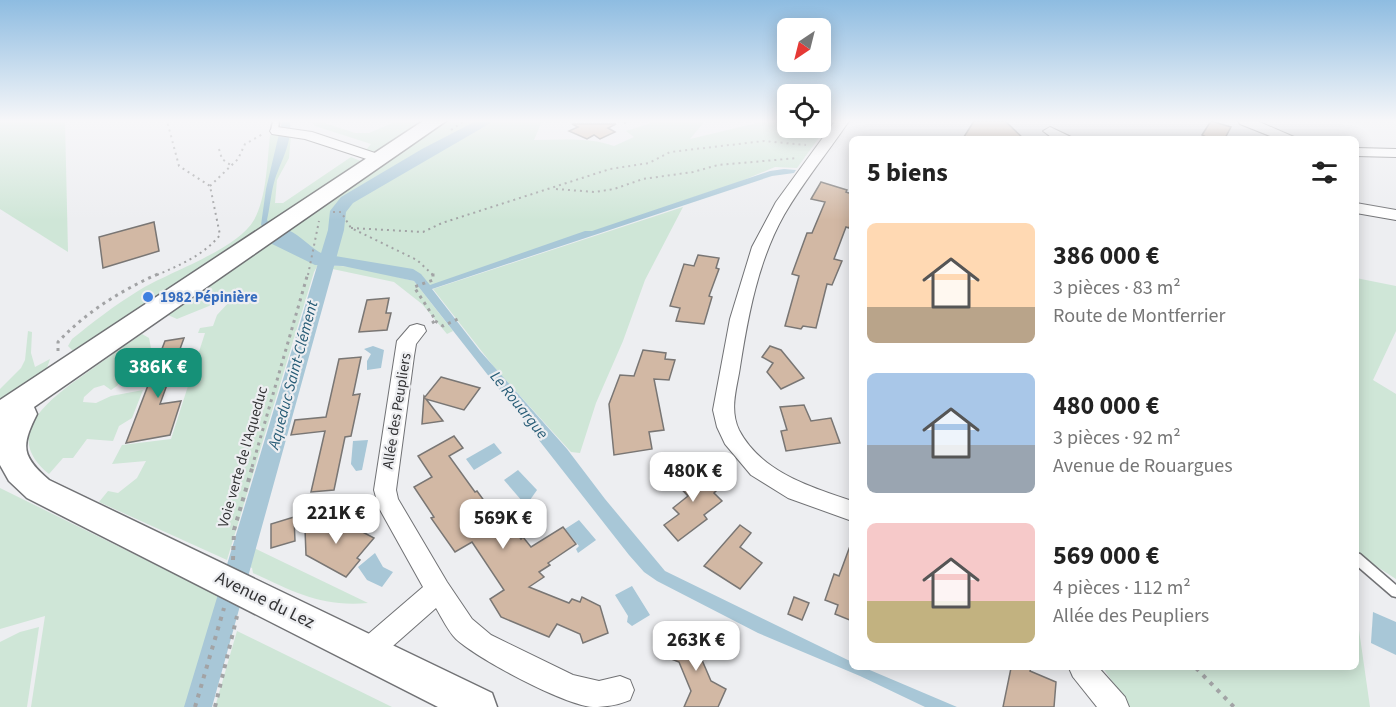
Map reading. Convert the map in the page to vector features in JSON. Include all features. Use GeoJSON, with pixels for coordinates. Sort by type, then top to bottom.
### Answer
{"type":"FeatureCollection","features":[{"type":"Feature","properties":{"kind":"street"},"geometry":{"type":"LineString","coordinates":[[364,154],[380,159]]}},
{"type":"Feature","properties":{"kind":"street"},"geometry":{"type":"LineString","coordinates":[[8,431],[67,368],[387,154]]}},
{"type":"Feature","properties":{"kind":"street"},"geometry":{"type":"LineString","coordinates":[[822,154],[769,229],[748,279],[733,348],[724,413],[734,439],[749,459],[762,471],[800,493],[849,510]]}},
{"type":"Feature","properties":{"kind":"street"},"geometry":{"type":"LineString","coordinates":[[1359,209],[1396,215]]}},
{"type":"Feature","properties":{"kind":"street"},"geometry":{"type":"LineString","coordinates":[[8,431],[198,288],[235,257]]}},
{"type":"Feature","properties":{"kind":"street","name":"Allée des Peupliers"},"geometry":{"type":"LineString","coordinates":[[426,326],[409,338],[404,356],[386,490],[387,501],[438,590],[463,628],[482,644],[570,688],[599,695],[620,690]]}},
{"type":"Feature","properties":{"kind":"street","name":"Avenue du Lez"},"geometry":{"type":"LineString","coordinates":[[8,431],[50,497],[240,581],[368,651],[478,707]]}},
{"type":"Feature","properties":{"kind":"street"},"geometry":{"type":"LineString","coordinates":[[368,651],[438,590]]}},
{"type":"Feature","properties":{"kind":"street"},"geometry":{"type":"LineString","coordinates":[[1084,670],[1114,707]]}},
{"type":"Feature","properties":{"kind":"lane"},"geometry":{"type":"LineString","coordinates":[[1359,561],[1396,592]]}},
{"type":"Feature","properties":{"kind":"path"},"geometry":{"type":"LineString","coordinates":[[67,368],[57,353],[58,342],[78,323],[117,295],[194,256],[218,239],[221,231],[210,186],[178,166],[175,154]]}},
{"type":"Feature","properties":{"kind":"path"},"geometry":{"type":"LineString","coordinates":[[220,154],[222,159],[232,166]]}},
{"type":"Feature","properties":{"kind":"path"},"geometry":{"type":"LineString","coordinates":[[210,186],[232,166],[239,154]]}},
{"type":"Feature","properties":{"kind":"path"},"geometry":{"type":"LineString","coordinates":[[351,228],[423,232],[442,223],[610,169],[649,163],[666,154]]}},
{"type":"Feature","properties":{"kind":"path"},"geometry":{"type":"LineString","coordinates":[[552,189],[595,192],[614,189],[643,179],[693,172],[718,165],[777,158],[789,154]]}},
{"type":"Feature","properties":{"kind":"path"},"geometry":{"type":"LineString","coordinates":[[332,212],[341,212],[351,228],[417,260],[433,273],[433,280],[414,286],[415,291],[430,308],[426,326],[445,326],[460,318]]}},
{"type":"Feature","properties":{"kind":"path","name":"Voie verte de l'Aqueduc"},"geometry":{"type":"LineString","coordinates":[[215,707],[238,612],[240,581],[234,530],[315,247]]}},
{"type":"Feature","properties":{"kind":"path"},"geometry":{"type":"LineString","coordinates":[[195,707],[225,605],[240,581]]}},
{"type":"Feature","properties":{"kind":"path"},"geometry":{"type":"LineString","coordinates":[[1198,670],[1234,707]]}},
{"type":"Feature","properties":{"kind":"green space"},"geometry":{"type":"Polygon","coordinates":[[[0,154],[66,154],[68,252],[0,209],[0,154]]]}},
{"type":"Feature","properties":{"kind":"green space"},"geometry":{"type":"Polygon","coordinates":[[[268,154],[289,154],[277,180],[275,203],[283,203],[351,157],[363,162],[74,352],[68,346],[72,339],[129,296],[218,251],[245,231],[258,211],[266,178],[268,154]]]}},
{"type":"Feature","properties":{"kind":"green space"},"geometry":{"type":"Polygon","coordinates":[[[399,154],[807,154],[797,168],[775,167],[739,182],[429,287],[414,272],[323,256],[314,272],[227,560],[99,502],[108,491],[118,493],[137,478],[146,461],[112,464],[122,445],[171,439],[205,333],[198,333],[200,328],[213,326],[217,315],[229,302],[222,297],[214,304],[177,319],[168,315],[399,154]]]}},
{"type":"Feature","properties":{"kind":"green space"},"geometry":{"type":"Polygon","coordinates":[[[683,207],[645,280],[623,341],[596,403],[580,453],[571,452],[494,367],[433,289],[683,207]]]}},
{"type":"Feature","properties":{"kind":"green space"},"geometry":{"type":"Polygon","coordinates":[[[324,265],[356,267],[414,281],[453,331],[447,334],[422,304],[394,282],[323,267],[324,265]]]}},
{"type":"Feature","properties":{"kind":"green space"},"geometry":{"type":"Polygon","coordinates":[[[320,268],[329,268],[254,548],[368,603],[336,603],[308,597],[253,573],[252,568],[239,562],[237,557],[320,268]]]}},
{"type":"Feature","properties":{"kind":"green space"},"geometry":{"type":"Polygon","coordinates":[[[1359,279],[1396,286],[1396,331],[1373,380],[1396,394],[1396,579],[1359,555],[1359,279]]]}},
{"type":"Feature","properties":{"kind":"green space"},"geometry":{"type":"Polygon","coordinates":[[[28,331],[32,332],[31,353],[35,367],[50,359],[45,374],[0,405],[0,389],[21,368],[25,360],[28,331]]]}},
{"type":"Feature","properties":{"kind":"green space"},"geometry":{"type":"Polygon","coordinates":[[[142,334],[149,338],[151,348],[138,358],[117,386],[111,390],[104,385],[94,388],[84,397],[83,402],[96,403],[111,396],[143,390],[132,418],[119,426],[113,441],[87,439],[73,458],[63,458],[49,474],[35,459],[29,445],[30,431],[36,418],[58,394],[142,334]]]}},
{"type":"Feature","properties":{"kind":"green space"},"geometry":{"type":"Polygon","coordinates":[[[0,488],[219,596],[190,707],[31,707],[45,616],[0,629],[0,488]]]}},
{"type":"Feature","properties":{"kind":"green space"},"geometry":{"type":"Polygon","coordinates":[[[39,627],[27,707],[0,707],[0,642],[20,632],[39,627]]]}},
{"type":"Feature","properties":{"kind":"green space"},"geometry":{"type":"Polygon","coordinates":[[[1359,630],[1370,707],[1130,707],[1104,670],[1359,670],[1359,630]]]}},
{"type":"Feature","properties":{"kind":"green space"},"geometry":{"type":"Polygon","coordinates":[[[237,631],[392,707],[215,707],[237,631]]]}},
{"type":"Feature","properties":{"kind":"water"},"geometry":{"type":"Polygon","coordinates":[[[274,154],[285,154],[272,189],[267,220],[271,226],[266,229],[261,225],[274,154]]]}},
{"type":"Feature","properties":{"kind":"water","name":"Le Rouargue"},"geometry":{"type":"Polygon","coordinates":[[[796,170],[794,173],[772,176],[432,289],[480,351],[567,449],[665,571],[849,661],[849,670],[870,670],[957,707],[925,707],[860,676],[758,633],[657,581],[644,572],[629,555],[414,281],[343,266],[315,265],[270,243],[288,230],[323,254],[413,269],[421,274],[430,285],[585,231],[592,231],[770,171],[796,170]]]}},
{"type":"Feature","properties":{"kind":"water"},"geometry":{"type":"Polygon","coordinates":[[[373,346],[384,350],[381,368],[367,370],[367,361],[371,354],[364,349],[373,346]]]}},
{"type":"Feature","properties":{"kind":"water"},"geometry":{"type":"Polygon","coordinates":[[[368,440],[362,470],[356,471],[351,464],[353,441],[368,440]]]}},
{"type":"Feature","properties":{"kind":"water"},"geometry":{"type":"Polygon","coordinates":[[[494,443],[502,453],[474,470],[466,459],[494,443]]]}},
{"type":"Feature","properties":{"kind":"water"},"geometry":{"type":"Polygon","coordinates":[[[518,470],[537,490],[530,500],[522,501],[504,480],[518,470]]]}},
{"type":"Feature","properties":{"kind":"water"},"geometry":{"type":"Polygon","coordinates":[[[579,520],[596,540],[578,553],[576,549],[579,546],[565,529],[579,520]]]}},
{"type":"Feature","properties":{"kind":"water"},"geometry":{"type":"Polygon","coordinates":[[[375,553],[383,567],[393,572],[382,587],[367,580],[358,567],[375,553]]]}},
{"type":"Feature","properties":{"kind":"water"},"geometry":{"type":"Polygon","coordinates":[[[632,586],[650,615],[632,626],[627,622],[628,616],[615,595],[632,586]]]}},
{"type":"Feature","properties":{"kind":"water"},"geometry":{"type":"Polygon","coordinates":[[[1373,612],[1396,622],[1396,655],[1371,643],[1373,612]]]}},
{"type":"Feature","properties":{"kind":"building"},"geometry":{"type":"Polygon","coordinates":[[[821,182],[847,190],[846,192],[849,193],[849,228],[846,227],[834,259],[842,261],[832,285],[827,284],[816,328],[803,326],[801,329],[785,326],[799,276],[792,274],[807,233],[812,233],[825,202],[811,199],[821,182]]]}},
{"type":"Feature","properties":{"kind":"building"},"geometry":{"type":"Polygon","coordinates":[[[154,222],[159,251],[103,268],[99,237],[154,222]]]}},
{"type":"Feature","properties":{"kind":"building"},"geometry":{"type":"Polygon","coordinates":[[[698,255],[719,258],[716,268],[719,269],[709,296],[712,297],[704,324],[676,321],[680,308],[670,306],[684,264],[694,266],[698,255]]]}},
{"type":"Feature","properties":{"kind":"building"},"geometry":{"type":"Polygon","coordinates":[[[389,298],[386,313],[391,313],[387,330],[359,332],[367,300],[389,298]]]}},
{"type":"Feature","properties":{"kind":"building"},"geometry":{"type":"Polygon","coordinates":[[[184,338],[160,404],[181,401],[170,435],[126,443],[165,341],[184,338]]]}},
{"type":"Feature","properties":{"kind":"building"},"geometry":{"type":"Polygon","coordinates":[[[770,346],[781,350],[804,378],[781,389],[767,372],[773,363],[762,357],[770,346]]]}},
{"type":"Feature","properties":{"kind":"building"},"geometry":{"type":"Polygon","coordinates":[[[643,350],[666,353],[665,359],[675,360],[669,380],[654,379],[664,430],[649,432],[652,449],[614,455],[609,404],[620,375],[634,376],[643,350]]]}},
{"type":"Feature","properties":{"kind":"building"},"geometry":{"type":"Polygon","coordinates":[[[361,357],[353,395],[360,394],[351,436],[345,437],[334,490],[311,492],[325,431],[291,435],[295,420],[326,417],[339,359],[361,357]]]}},
{"type":"Feature","properties":{"kind":"building"},"geometry":{"type":"Polygon","coordinates":[[[441,377],[480,388],[464,410],[426,399],[443,421],[422,424],[424,396],[441,377]]]}},
{"type":"Feature","properties":{"kind":"building"},"geometry":{"type":"Polygon","coordinates":[[[804,405],[811,421],[831,418],[840,443],[786,451],[781,431],[787,430],[780,407],[804,405]]]}},
{"type":"Feature","properties":{"kind":"building"},"geometry":{"type":"Polygon","coordinates":[[[454,436],[463,448],[449,456],[493,513],[499,509],[521,539],[523,537],[531,547],[563,527],[576,544],[548,563],[550,565],[539,572],[544,577],[529,587],[569,603],[572,599],[580,602],[582,597],[600,606],[608,633],[583,643],[580,634],[557,624],[549,637],[501,617],[490,599],[504,590],[472,542],[455,552],[431,518],[434,517],[414,487],[432,477],[418,456],[454,436]]]}},
{"type":"Feature","properties":{"kind":"building"},"geometry":{"type":"Polygon","coordinates":[[[694,466],[711,480],[708,482],[717,490],[714,493],[722,501],[704,515],[707,519],[678,541],[664,525],[679,514],[673,508],[688,496],[674,481],[694,466]]]}},
{"type":"Feature","properties":{"kind":"building"},"geometry":{"type":"Polygon","coordinates":[[[294,517],[295,541],[271,548],[271,524],[294,517]]]}},
{"type":"Feature","properties":{"kind":"building"},"geometry":{"type":"Polygon","coordinates":[[[338,519],[374,538],[357,558],[360,560],[346,577],[306,555],[305,529],[338,519]]]}},
{"type":"Feature","properties":{"kind":"building"},"geometry":{"type":"Polygon","coordinates":[[[740,525],[751,533],[740,547],[762,563],[740,589],[704,566],[740,525]]]}},
{"type":"Feature","properties":{"kind":"building"},"geometry":{"type":"Polygon","coordinates":[[[849,549],[849,620],[835,614],[838,605],[825,600],[834,574],[839,576],[849,549]]]}},
{"type":"Feature","properties":{"kind":"building"},"geometry":{"type":"Polygon","coordinates":[[[794,597],[809,603],[802,620],[788,614],[794,597]]]}},
{"type":"Feature","properties":{"kind":"building"},"geometry":{"type":"Polygon","coordinates":[[[683,629],[705,639],[699,653],[711,681],[726,689],[718,707],[684,707],[691,691],[679,662],[669,658],[683,629]]]}},
{"type":"Feature","properties":{"kind":"building"},"geometry":{"type":"Polygon","coordinates":[[[1011,670],[1030,670],[1056,682],[1054,707],[1003,707],[1011,670]]]}},
{"type":"Feature","properties":{"kind":"waterway","name":"Aqueduc Saint-Clément"},"geometry":{"type":"LineString","coordinates":[[198,707],[336,230],[338,211],[347,200],[424,154]]}},
{"type":"Feature","properties":{"kind":"place","name":"1982 Pépinière"},"geometry":{"type":"Point","coordinates":[148,297]}}]}
